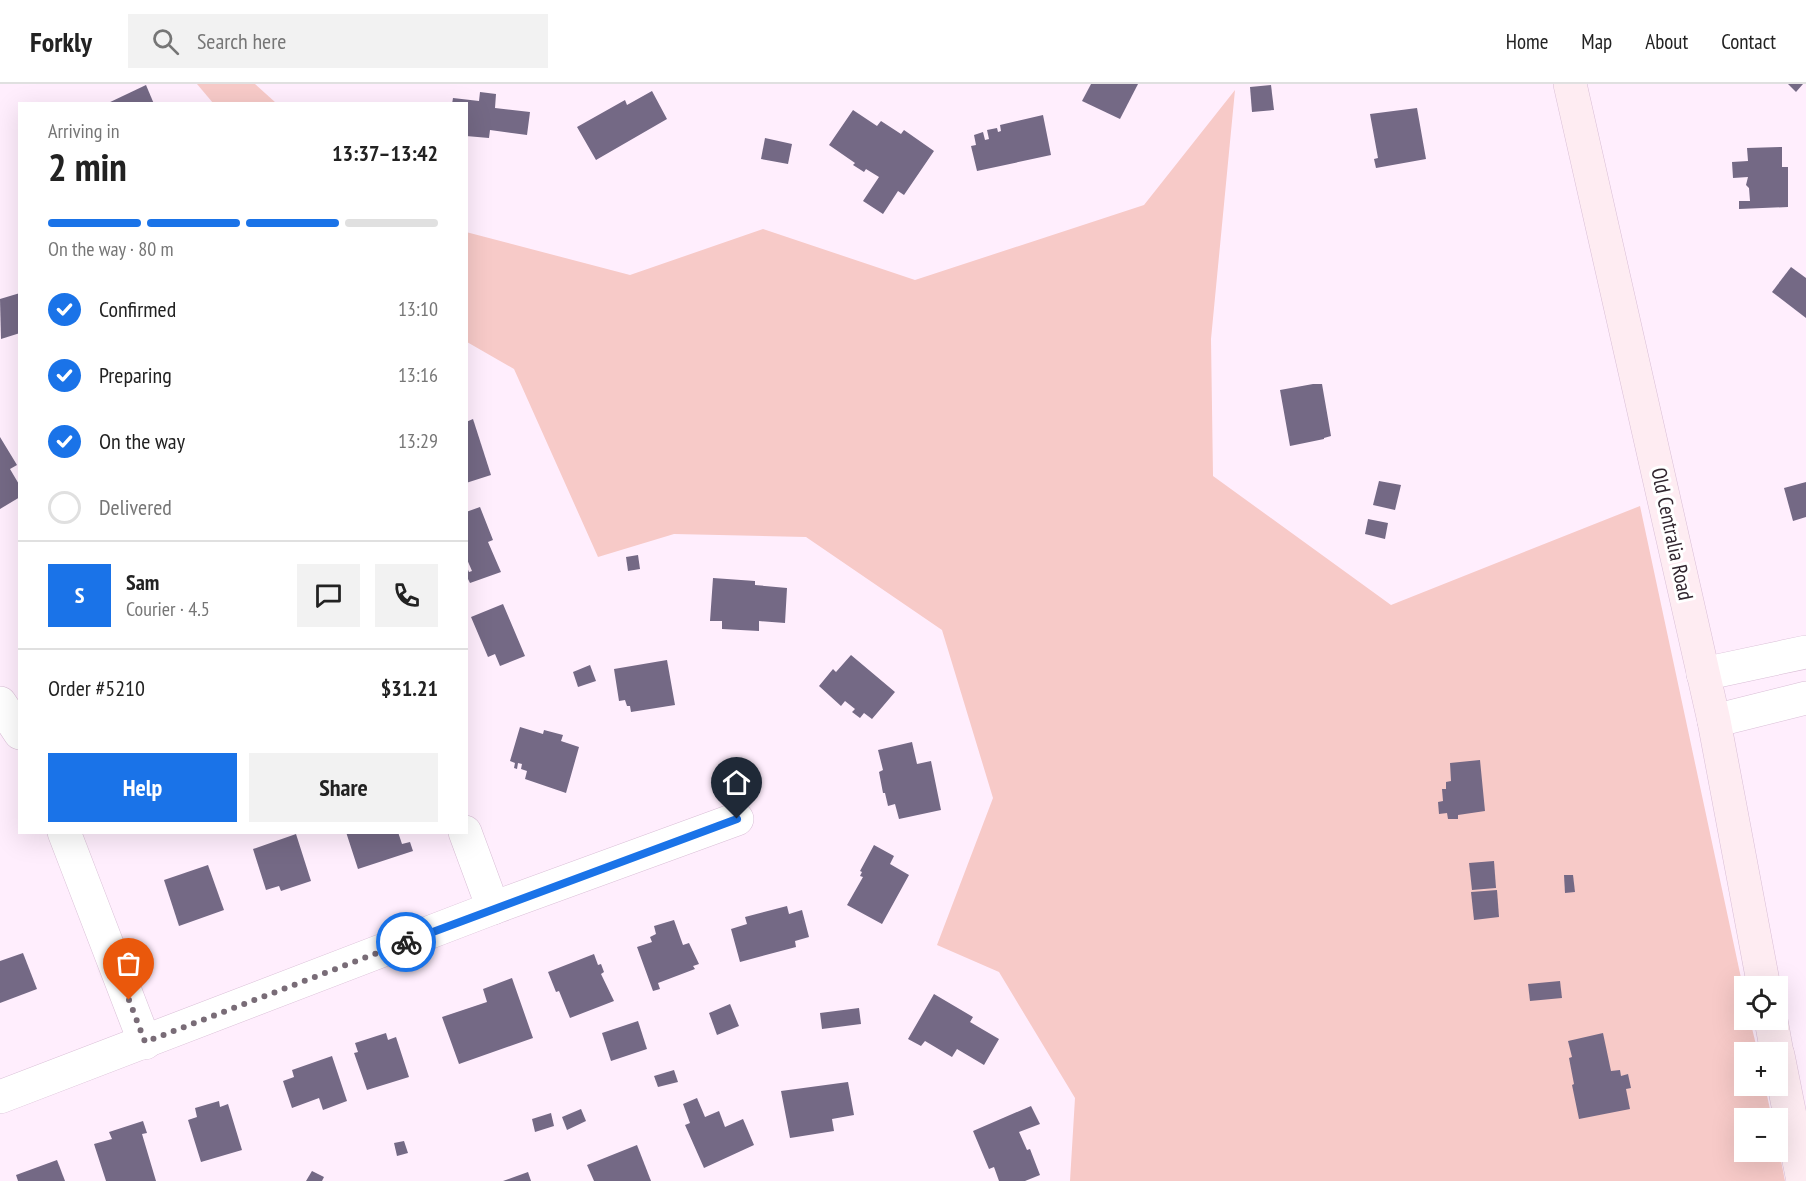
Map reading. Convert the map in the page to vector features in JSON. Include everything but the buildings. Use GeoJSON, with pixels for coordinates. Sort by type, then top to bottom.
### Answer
{"type":"FeatureCollection","features":[{"type":"Feature","properties":{"kind":"street","name":"Old Centralia Road"},"geometry":{"type":"LineString","coordinates":[[1570,84],[1714,721],[1762,976]]}},
{"type":"Feature","properties":{"kind":"street"},"geometry":{"type":"LineString","coordinates":[[1703,674],[1806,652]]}},
{"type":"Feature","properties":{"kind":"street"},"geometry":{"type":"LineString","coordinates":[[1714,721],[1806,698]]}},
{"type":"Feature","properties":{"kind":"street"},"geometry":{"type":"LineString","coordinates":[[0,703],[18,731]]}},
{"type":"Feature","properties":{"kind":"street"},"geometry":{"type":"LineString","coordinates":[[0,1097],[492,909],[737,819]]}},
{"type":"Feature","properties":{"kind":"street"},"geometry":{"type":"LineString","coordinates":[[65,834],[145,1042]]}},
{"type":"Feature","properties":{"kind":"street"},"geometry":{"type":"LineString","coordinates":[[466,834],[492,909]]}},
{"type":"Feature","properties":{"kind":"street"},"geometry":{"type":"LineString","coordinates":[[1786,1096],[1803,1181]]}},
{"type":"Feature","properties":{"kind":"shaded area"},"geometry":{"type":"Polygon","coordinates":[[[197,84],[255,84],[275,102],[212,102],[197,84]]]}},
{"type":"Feature","properties":{"kind":"shaded area"},"geometry":{"type":"Polygon","coordinates":[[[1235,90],[1211,339],[1213,476],[1391,605],[1640,506],[1741,976],[1734,976],[1734,1030],[1752,1030],[1755,1042],[1734,1042],[1734,1096],[1767,1096],[1770,1108],[1734,1108],[1734,1162],[1781,1162],[1785,1181],[1070,1181],[1075,1098],[999,972],[937,945],[993,798],[942,630],[806,537],[674,534],[598,557],[514,369],[468,343],[468,233],[630,275],[763,229],[915,280],[1144,205],[1235,90]]]}},
{"type":"Feature","properties":{"kind":"way so far"},"geometry":{"type":"LineString","coordinates":[[129,1000],[145,1042],[406,942]]}},
{"type":"Feature","properties":{"kind":"route"},"geometry":{"type":"LineString","coordinates":[[406,942],[737,819]]}}]}
